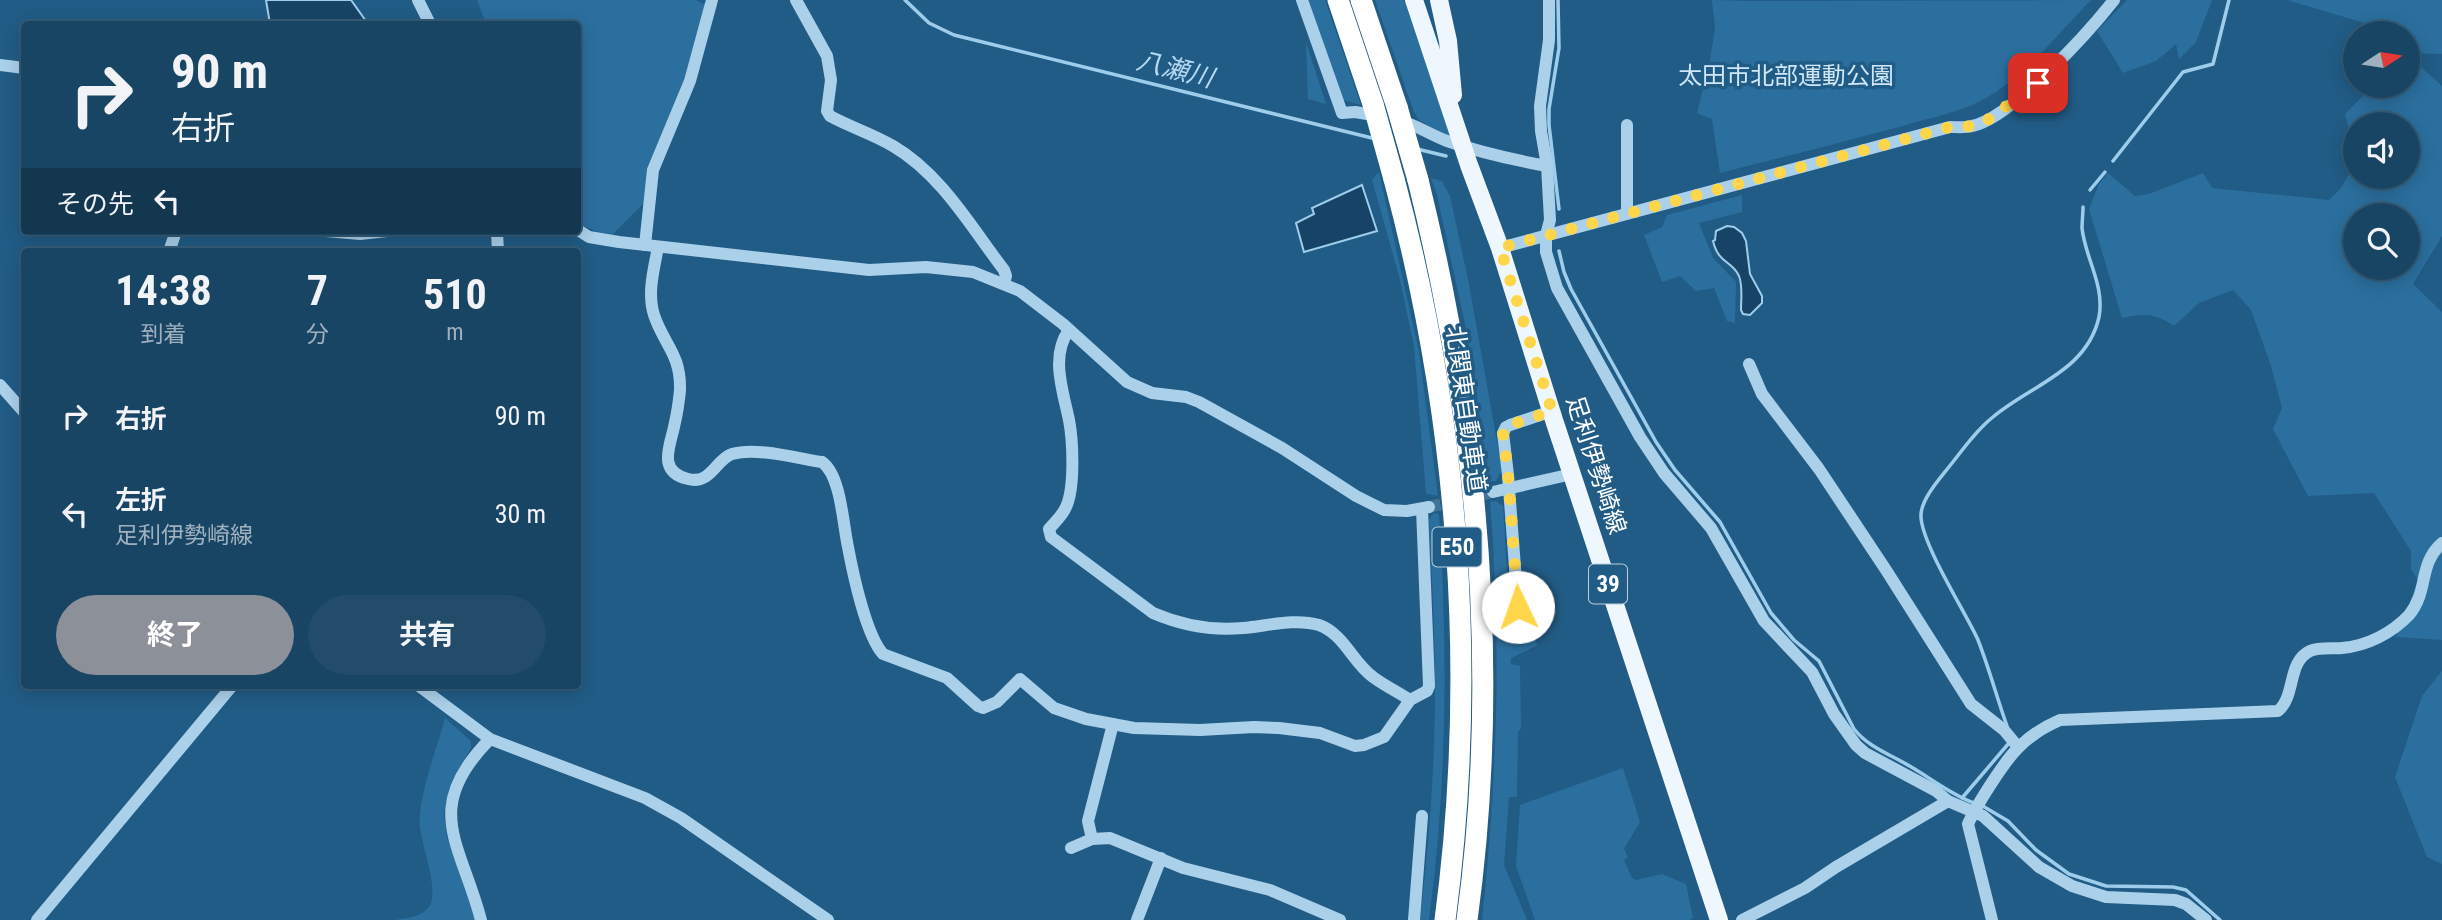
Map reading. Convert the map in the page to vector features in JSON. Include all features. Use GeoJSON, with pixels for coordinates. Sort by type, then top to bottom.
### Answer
{"type":"FeatureCollection","features":[{"type":"Feature","properties":{"kind":"highway","name":"北関東自動車道"},"geometry":{"type":"LineString","coordinates":[[1338,0],[1373,104],[1410,240],[1427,318],[1445,429],[1455,514],[1462,692],[1457,817],[1445,920]]}},
{"type":"Feature","properties":{"kind":"highway","name":"北関東自動車道"},"geometry":{"type":"LineString","coordinates":[[1361,0],[1418,180],[1446,299],[1467,425],[1479,551],[1483,652],[1482,757],[1467,920]]}},
{"type":"Feature","properties":{"kind":"main road","name":"足利伊勢崎線"},"geometry":{"type":"LineString","coordinates":[[1414,0],[1500,248],[1719,920]]}},
{"type":"Feature","properties":{"kind":"main road","name":"足利伊勢崎線"},"geometry":{"type":"LineString","coordinates":[[1439,0],[1448,41],[1455,115],[1463,146]]}},
{"type":"Feature","properties":{"kind":"street"},"geometry":{"type":"LineString","coordinates":[[418,0],[428,21]]}},
{"type":"Feature","properties":{"kind":"street"},"geometry":{"type":"LineString","coordinates":[[581,232],[589,236],[651,246],[869,270],[926,267],[973,272],[1020,291],[1127,382],[1152,393],[1186,397],[1199,402],[1282,448],[1356,496],[1384,510],[1425,508],[1427,691],[1410,700],[1384,737],[1364,745],[1348,745],[1320,733],[1279,728],[1134,728],[1086,719],[1054,708],[1020,679],[996,702],[983,708],[947,678],[883,654],[867,620],[848,550],[835,479],[822,462],[771,454],[736,453],[726,456],[718,467],[700,479],[691,480],[674,471],[667,454],[678,406],[680,374],[677,359],[653,309],[651,246],[653,170],[690,81],[712,0]]}},
{"type":"Feature","properties":{"kind":"street"},"geometry":{"type":"LineString","coordinates":[[796,0],[827,56],[831,80],[827,111],[830,116],[893,146],[920,167],[946,192],[1004,270],[1004,283]]}},
{"type":"Feature","properties":{"kind":"street"},"geometry":{"type":"LineString","coordinates":[[1302,0],[1342,113],[1354,112],[1413,124],[1444,140],[1463,146],[1547,166]]}},
{"type":"Feature","properties":{"kind":"street"},"geometry":{"type":"LineString","coordinates":[[1549,0],[1549,40],[1540,106],[1550,220],[1546,235],[1546,252],[1557,288],[1640,438],[1664,473],[1711,528],[1764,621],[1812,672],[1834,714],[1865,753],[1936,791],[1948,801],[1991,821],[2039,867],[2072,886],[2106,897],[2175,900],[2186,904],[2206,920]]}},
{"type":"Feature","properties":{"kind":"street"},"geometry":{"type":"LineString","coordinates":[[1500,248],[1950,127],[1972,126],[1986,121],[2038,83],[2114,0]]}},
{"type":"Feature","properties":{"kind":"street"},"geometry":{"type":"LineString","coordinates":[[0,65],[21,68]]}},
{"type":"Feature","properties":{"kind":"street"},"geometry":{"type":"LineString","coordinates":[[1627,125],[1627,213]]}},
{"type":"Feature","properties":{"kind":"street"},"geometry":{"type":"LineString","coordinates":[[1069,330],[1062,347],[1059,381],[1071,439],[1070,487],[1066,506],[1049,529],[1051,537],[1153,613],[1166,619],[1221,629],[1290,622],[1327,629],[1371,677],[1410,700]]}},
{"type":"Feature","properties":{"kind":"street"},"geometry":{"type":"LineString","coordinates":[[1749,364],[1762,394],[1819,469],[1970,704],[2004,730],[2018,747]]}},
{"type":"Feature","properties":{"kind":"street"},"geometry":{"type":"LineString","coordinates":[[0,385],[21,409]]}},
{"type":"Feature","properties":{"kind":"street"},"geometry":{"type":"LineString","coordinates":[[1518,607],[1504,429],[1552,411]]}},
{"type":"Feature","properties":{"kind":"street"},"geometry":{"type":"LineString","coordinates":[[1493,492],[1572,474]]}},
{"type":"Feature","properties":{"kind":"street"},"geometry":{"type":"LineString","coordinates":[[1992,920],[1968,824],[1973,811],[2018,747],[2047,725],[2060,720],[2278,711],[2287,703],[2297,664],[2311,650],[2370,642],[2401,622],[2411,612],[2421,590],[2428,558],[2442,543]]}},
{"type":"Feature","properties":{"kind":"street"},"geometry":{"type":"LineString","coordinates":[[37,920],[230,689]]}},
{"type":"Feature","properties":{"kind":"street"},"geometry":{"type":"LineString","coordinates":[[423,689],[490,740],[645,798],[681,818],[828,920]]}},
{"type":"Feature","properties":{"kind":"street"},"geometry":{"type":"LineString","coordinates":[[1092,839],[1088,821],[1113,724]]}},
{"type":"Feature","properties":{"kind":"street"},"geometry":{"type":"LineString","coordinates":[[481,920],[454,845],[450,811],[453,793],[463,772],[490,740]]}},
{"type":"Feature","properties":{"kind":"street"},"geometry":{"type":"LineString","coordinates":[[1742,920],[1804,888],[1948,801]]}},
{"type":"Feature","properties":{"kind":"street"},"geometry":{"type":"LineString","coordinates":[[1413,920],[1422,816]]}},
{"type":"Feature","properties":{"kind":"street"},"geometry":{"type":"LineString","coordinates":[[1071,848],[1092,839],[1110,838],[1208,876],[1270,890],[1340,920]]}},
{"type":"Feature","properties":{"kind":"street"},"geometry":{"type":"LineString","coordinates":[[1137,920],[1161,858]]}},
{"type":"Feature","properties":{"kind":"green space"},"geometry":{"type":"Polygon","coordinates":[[[477,0],[696,0],[705,5],[686,78],[644,203],[613,234],[581,225],[581,21],[485,21],[477,0]]]}},
{"type":"Feature","properties":{"kind":"green space"},"geometry":{"type":"Polygon","coordinates":[[[1308,0],[1325,0],[1361,105],[1343,100],[1308,0]]]}},
{"type":"Feature","properties":{"kind":"green space"},"geometry":{"type":"Polygon","coordinates":[[[1375,0],[1404,0],[1450,135],[1446,136],[1419,120],[1414,112],[1375,0]]]}},
{"type":"Feature","properties":{"kind":"green space","name":"太田市北部運動公園"},"geometry":{"type":"Polygon","coordinates":[[[1712,0],[2091,0],[2028,66],[2000,89],[1977,103],[1906,125],[1720,173],[1712,119],[1697,113],[1715,28],[1712,0]]]}},
{"type":"Feature","properties":{"kind":"green space"},"geometry":{"type":"Polygon","coordinates":[[[2127,0],[2212,0],[2196,42],[2179,59],[2176,44],[2156,61],[2123,73],[2097,31],[2127,0]]]}},
{"type":"Feature","properties":{"kind":"green space"},"geometry":{"type":"Polygon","coordinates":[[[2287,0],[2442,0],[2442,54],[2420,53],[2420,21],[2358,21],[2287,0]]]}},
{"type":"Feature","properties":{"kind":"green space"},"geometry":{"type":"Polygon","coordinates":[[[1306,42],[1326,104],[1308,99],[1306,42]]]}},
{"type":"Feature","properties":{"kind":"green space"},"geometry":{"type":"Polygon","coordinates":[[[2420,66],[2442,86],[2442,236],[2420,272],[2420,203],[2343,203],[2343,280],[2415,280],[2413,284],[2442,312],[2442,640],[2396,637],[2418,581],[2411,569],[2411,551],[2374,493],[2308,496],[2273,429],[2282,408],[2271,366],[2251,310],[2233,290],[2199,303],[2174,326],[2149,315],[2122,318],[2089,209],[2099,184],[2108,173],[2135,196],[2149,194],[2203,173],[2212,188],[2329,200],[2343,185],[2343,189],[2420,189],[2420,112],[2347,112],[2361,98],[2420,98],[2420,66]]]}},
{"type":"Feature","properties":{"kind":"green space"},"geometry":{"type":"Polygon","coordinates":[[[1379,172],[1419,352],[1438,496],[1426,494],[1414,346],[1399,276],[1372,180],[1379,172]]]}},
{"type":"Feature","properties":{"kind":"green space"},"geometry":{"type":"Polygon","coordinates":[[[1431,178],[1442,181],[1450,196],[1469,284],[1502,470],[1496,481],[1489,482],[1467,334],[1431,178]]]}},
{"type":"Feature","properties":{"kind":"green space"},"geometry":{"type":"Polygon","coordinates":[[[1742,195],[1742,212],[1699,223],[1713,258],[1736,282],[1735,323],[1727,321],[1714,288],[1696,291],[1680,276],[1662,282],[1644,235],[1662,227],[1667,215],[1742,195]]]}},
{"type":"Feature","properties":{"kind":"green space"},"geometry":{"type":"Polygon","coordinates":[[[1496,501],[1503,506],[1509,603],[1538,645],[1511,658],[1511,664],[1520,666],[1521,728],[1518,732],[1517,797],[1509,797],[1504,865],[1527,920],[1482,920],[1496,711],[1496,607],[1490,502],[1496,501]]]}},
{"type":"Feature","properties":{"kind":"green space"},"geometry":{"type":"Polygon","coordinates":[[[1434,513],[1439,514],[1444,616],[1444,717],[1439,819],[1429,920],[1420,920],[1434,748],[1435,690],[1429,519],[1434,513]]]}},
{"type":"Feature","properties":{"kind":"green space"},"geometry":{"type":"Polygon","coordinates":[[[2442,671],[2442,864],[2427,857],[2395,777],[2422,696],[2442,671]]]}},
{"type":"Feature","properties":{"kind":"green space"},"geometry":{"type":"Polygon","coordinates":[[[445,718],[471,741],[471,748],[451,785],[444,813],[447,838],[477,920],[395,920],[422,913],[432,900],[432,880],[421,836],[420,816],[424,788],[445,718]]]}},
{"type":"Feature","properties":{"kind":"green space"},"geometry":{"type":"Polygon","coordinates":[[[1623,768],[1640,822],[1624,849],[1628,857],[1624,860],[1632,878],[1636,880],[1662,874],[1686,884],[1693,918],[1535,920],[1516,866],[1520,805],[1623,768]]]}},
{"type":"Feature","properties":{"kind":"shaded area"},"geometry":{"type":"Polygon","coordinates":[[[266,0],[351,0],[366,21],[270,21],[266,0]]]}},
{"type":"Feature","properties":{"kind":"shaded area"},"geometry":{"type":"Polygon","coordinates":[[[1362,185],[1377,231],[1304,252],[1296,223],[1314,214],[1312,208],[1362,185]]]}},
{"type":"Feature","properties":{"kind":"shaded area"},"geometry":{"type":"Polygon","coordinates":[[[1727,226],[1742,233],[1746,241],[1750,274],[1762,296],[1762,303],[1750,315],[1743,314],[1741,310],[1739,276],[1719,254],[1713,241],[1716,231],[1727,226]]]}},
{"type":"Feature","properties":{"kind":"waterway","name":"八瀬川"},"geometry":{"type":"LineString","coordinates":[[905,0],[929,23],[954,35],[1376,139]]}},
{"type":"Feature","properties":{"kind":"waterway"},"geometry":{"type":"LineString","coordinates":[[1558,0],[1559,48],[1549,125],[1559,209]]}},
{"type":"Feature","properties":{"kind":"waterway"},"geometry":{"type":"LineString","coordinates":[[2113,161],[2183,72],[2213,64],[2229,0]]}},
{"type":"Feature","properties":{"kind":"waterway","name":"八瀬川"},"geometry":{"type":"LineString","coordinates":[[1417,149],[1446,156]]}},
{"type":"Feature","properties":{"kind":"waterway"},"geometry":{"type":"LineString","coordinates":[[2090,190],[2105,172]]}},
{"type":"Feature","properties":{"kind":"waterway"},"geometry":{"type":"LineString","coordinates":[[2007,726],[1978,640],[1927,541],[1921,514],[1933,487],[1980,429],[2008,406],[2070,364],[2083,351],[2093,335],[2100,305],[2082,228],[2083,207]]}},
{"type":"Feature","properties":{"kind":"waterway"},"geometry":{"type":"LineString","coordinates":[[1559,251],[1571,289],[1656,442],[1675,470],[1720,522],[1771,613],[1794,640],[1819,661],[1854,729],[1874,746],[1950,792],[1974,803]]}},
{"type":"Feature","properties":{"kind":"waterway"},"geometry":{"type":"LineString","coordinates":[[1962,798],[2009,743]]}},
{"type":"Feature","properties":{"kind":"waterway"},"geometry":{"type":"LineString","coordinates":[[1981,805],[2008,821],[2036,850],[2069,874],[2106,886],[2173,887],[2186,890],[2220,920]]}},
{"type":"Feature","properties":{"kind":"tunnel"},"geometry":{"type":"LineString","coordinates":[[1429,507],[1493,492]]}},
{"type":"Feature","properties":{"kind":"route"},"geometry":{"type":"LineString","coordinates":[[1518,607],[1503,433],[1510,425],[1552,411],[1500,248],[1950,127],[1972,126],[1986,121],[2038,83]]}}]}
